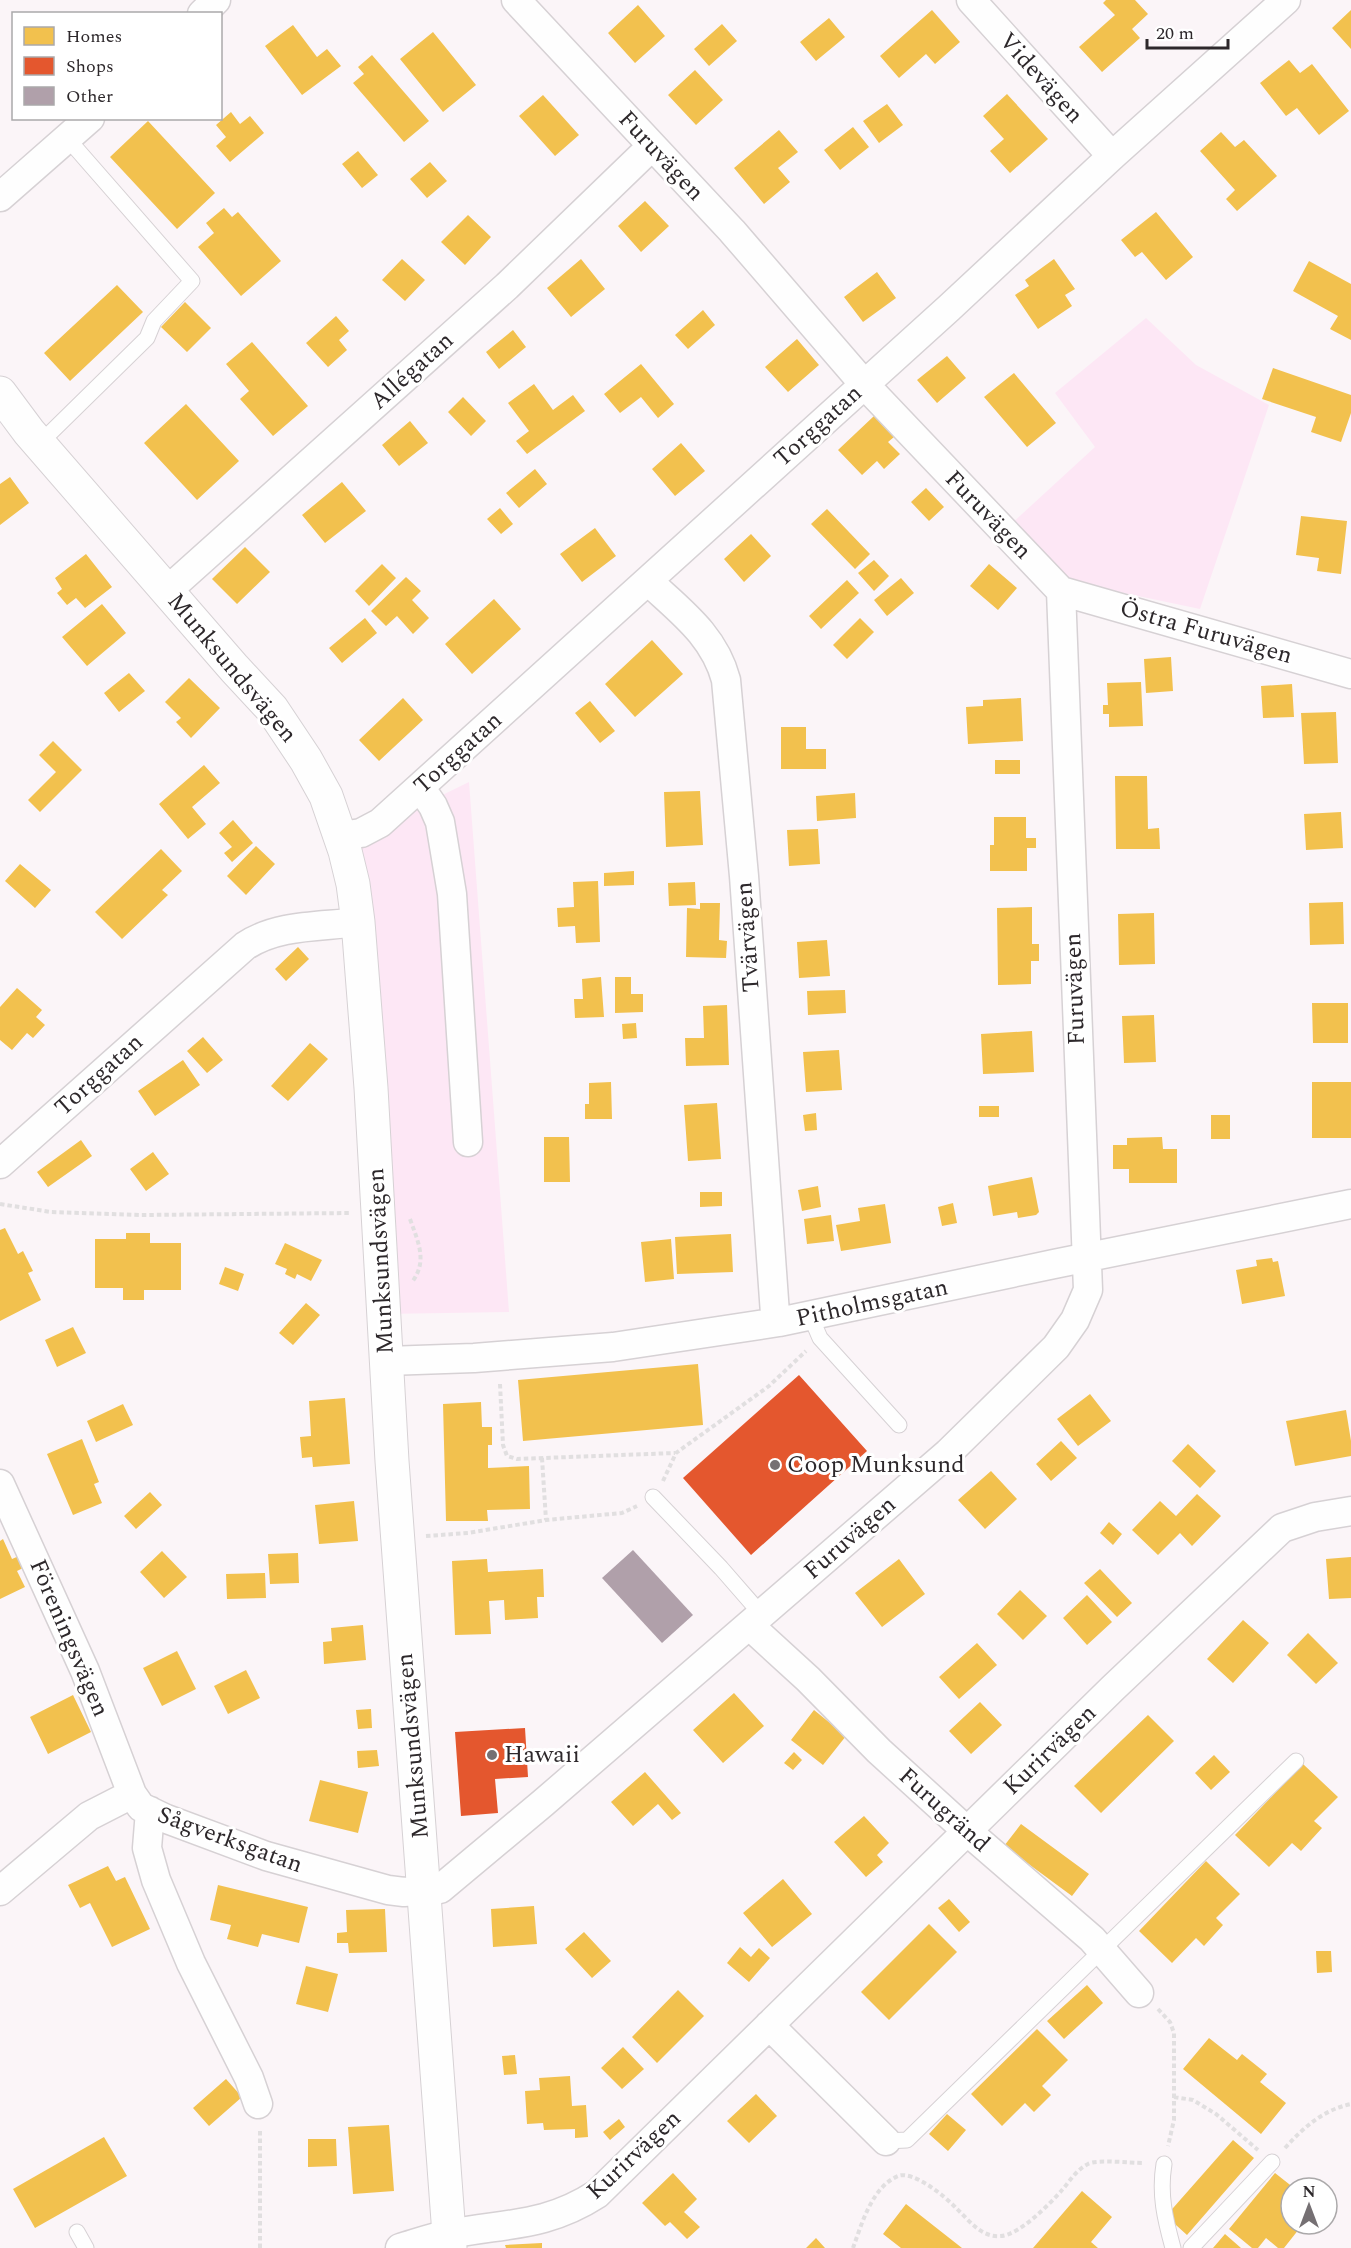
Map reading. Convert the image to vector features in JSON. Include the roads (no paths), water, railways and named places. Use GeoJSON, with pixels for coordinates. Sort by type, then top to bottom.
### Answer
{"type":"FeatureCollection","features":[{"type":"Feature","properties":{"kind":"street"},"geometry":{"type":"LineString","coordinates":[[204,12],[216,0]]}},
{"type":"Feature","properties":{"kind":"street","name":"Furuvägen"},"geometry":{"type":"LineString","coordinates":[[425,1891],[440,1889],[453,1879],[948,1453],[1056,1347],[1075,1320],[1088,1290],[1061,591],[864,384],[732,231],[516,0]]}},
{"type":"Feature","properties":{"kind":"street","name":"Videvägen"},"geometry":{"type":"LineString","coordinates":[[971,0],[1112,156]]}},
{"type":"Feature","properties":{"kind":"street","name":"Torggatan"},"geometry":{"type":"LineString","coordinates":[[340,836],[361,833],[380,823],[1286,0]]}},
{"type":"Feature","properties":{"kind":"street"},"geometry":{"type":"LineString","coordinates":[[0,197],[88,120]]}},
{"type":"Feature","properties":{"kind":"street","name":"Allégatan"},"geometry":{"type":"LineString","coordinates":[[168,590],[507,286],[652,146]]}},
{"type":"Feature","properties":{"kind":"street","name":"Munksundsvägen"},"geometry":{"type":"LineString","coordinates":[[0,393],[40,443],[234,668],[273,709],[326,796],[353,884],[371,1088],[398,1538],[450,2241]]}},
{"type":"Feature","properties":{"kind":"street","name":"Tvärvägen"},"geometry":{"type":"LineString","coordinates":[[648,581],[704,634],[721,661],[726,680],[744,876],[775,1307],[779,1322]]}},
{"type":"Feature","properties":{"kind":"street","name":"Östra Furuvägen"},"geometry":{"type":"LineString","coordinates":[[1061,591],[1351,674]]}},
{"type":"Feature","properties":{"kind":"street"},"geometry":{"type":"LineString","coordinates":[[420,787],[433,806],[440,822],[453,894],[468,1142]]}},
{"type":"Feature","properties":{"kind":"street","name":"Torggatan"},"geometry":{"type":"LineString","coordinates":[[0,1164],[245,946],[260,936],[276,931],[358,922]]}},
{"type":"Feature","properties":{"kind":"street","name":"Pitholmsgatan"},"geometry":{"type":"LineString","coordinates":[[387,1361],[498,1356],[613,1347],[779,1322],[815,1328],[1087,1258],[1351,1204]]}},
{"type":"Feature","properties":{"kind":"street","name":"Föreningsvägen"},"geometry":{"type":"LineString","coordinates":[[0,1484],[85,1671],[141,1803]]}},
{"type":"Feature","properties":{"kind":"street","name":"Kurirvägen"},"geometry":{"type":"LineString","coordinates":[[400,2248],[450,2241],[522,2224],[575,2208],[597,2194],[1113,1688],[1282,1528],[1315,1517],[1351,1510]]}},
{"type":"Feature","properties":{"kind":"street","name":"Furugränd"},"geometry":{"type":"LineString","coordinates":[[756,1620],[808,1679],[879,1751],[1092,1939],[1139,1993]]}},
{"type":"Feature","properties":{"kind":"street"},"geometry":{"type":"LineString","coordinates":[[141,1803],[147,1848],[156,1880],[191,1963],[249,2078],[258,2104]]}},
{"type":"Feature","properties":{"kind":"street","name":"Sågverksgatan"},"geometry":{"type":"LineString","coordinates":[[0,1891],[89,1816],[141,1803],[164,1818],[266,1856],[388,1890],[425,1891]]}},
{"type":"Feature","properties":{"kind":"street"},"geometry":{"type":"LineString","coordinates":[[769,2025],[886,2141]]}},
{"type":"Feature","properties":{"kind":"lane"},"geometry":{"type":"LineString","coordinates":[[40,443],[147,339],[154,321],[192,281],[67,138]]}},
{"type":"Feature","properties":{"kind":"lane"},"geometry":{"type":"LineString","coordinates":[[815,1328],[899,1425]]}},
{"type":"Feature","properties":{"kind":"lane"},"geometry":{"type":"LineString","coordinates":[[653,1497],[721,1568],[756,1620]]}},
{"type":"Feature","properties":{"kind":"lane"},"geometry":{"type":"LineString","coordinates":[[886,2141],[907,2140],[1296,1761]]}},
{"type":"Feature","properties":{"kind":"lane"},"geometry":{"type":"LineString","coordinates":[[1191,2248],[1272,2162]]}},
{"type":"Feature","properties":{"kind":"lane"},"geometry":{"type":"LineString","coordinates":[[1164,2164],[1161,2193],[1173,2248]]}},
{"type":"Feature","properties":{"kind":"lane"},"geometry":{"type":"LineString","coordinates":[[77,2232],[86,2248]]}},
{"type":"Feature","properties":{"kind":"place","name":"Coop Munksund"},"geometry":{"type":"Point","coordinates":[775,1465]}},
{"type":"Feature","properties":{"kind":"place","name":"Hawaii"},"geometry":{"type":"Point","coordinates":[492,1755]}}]}
